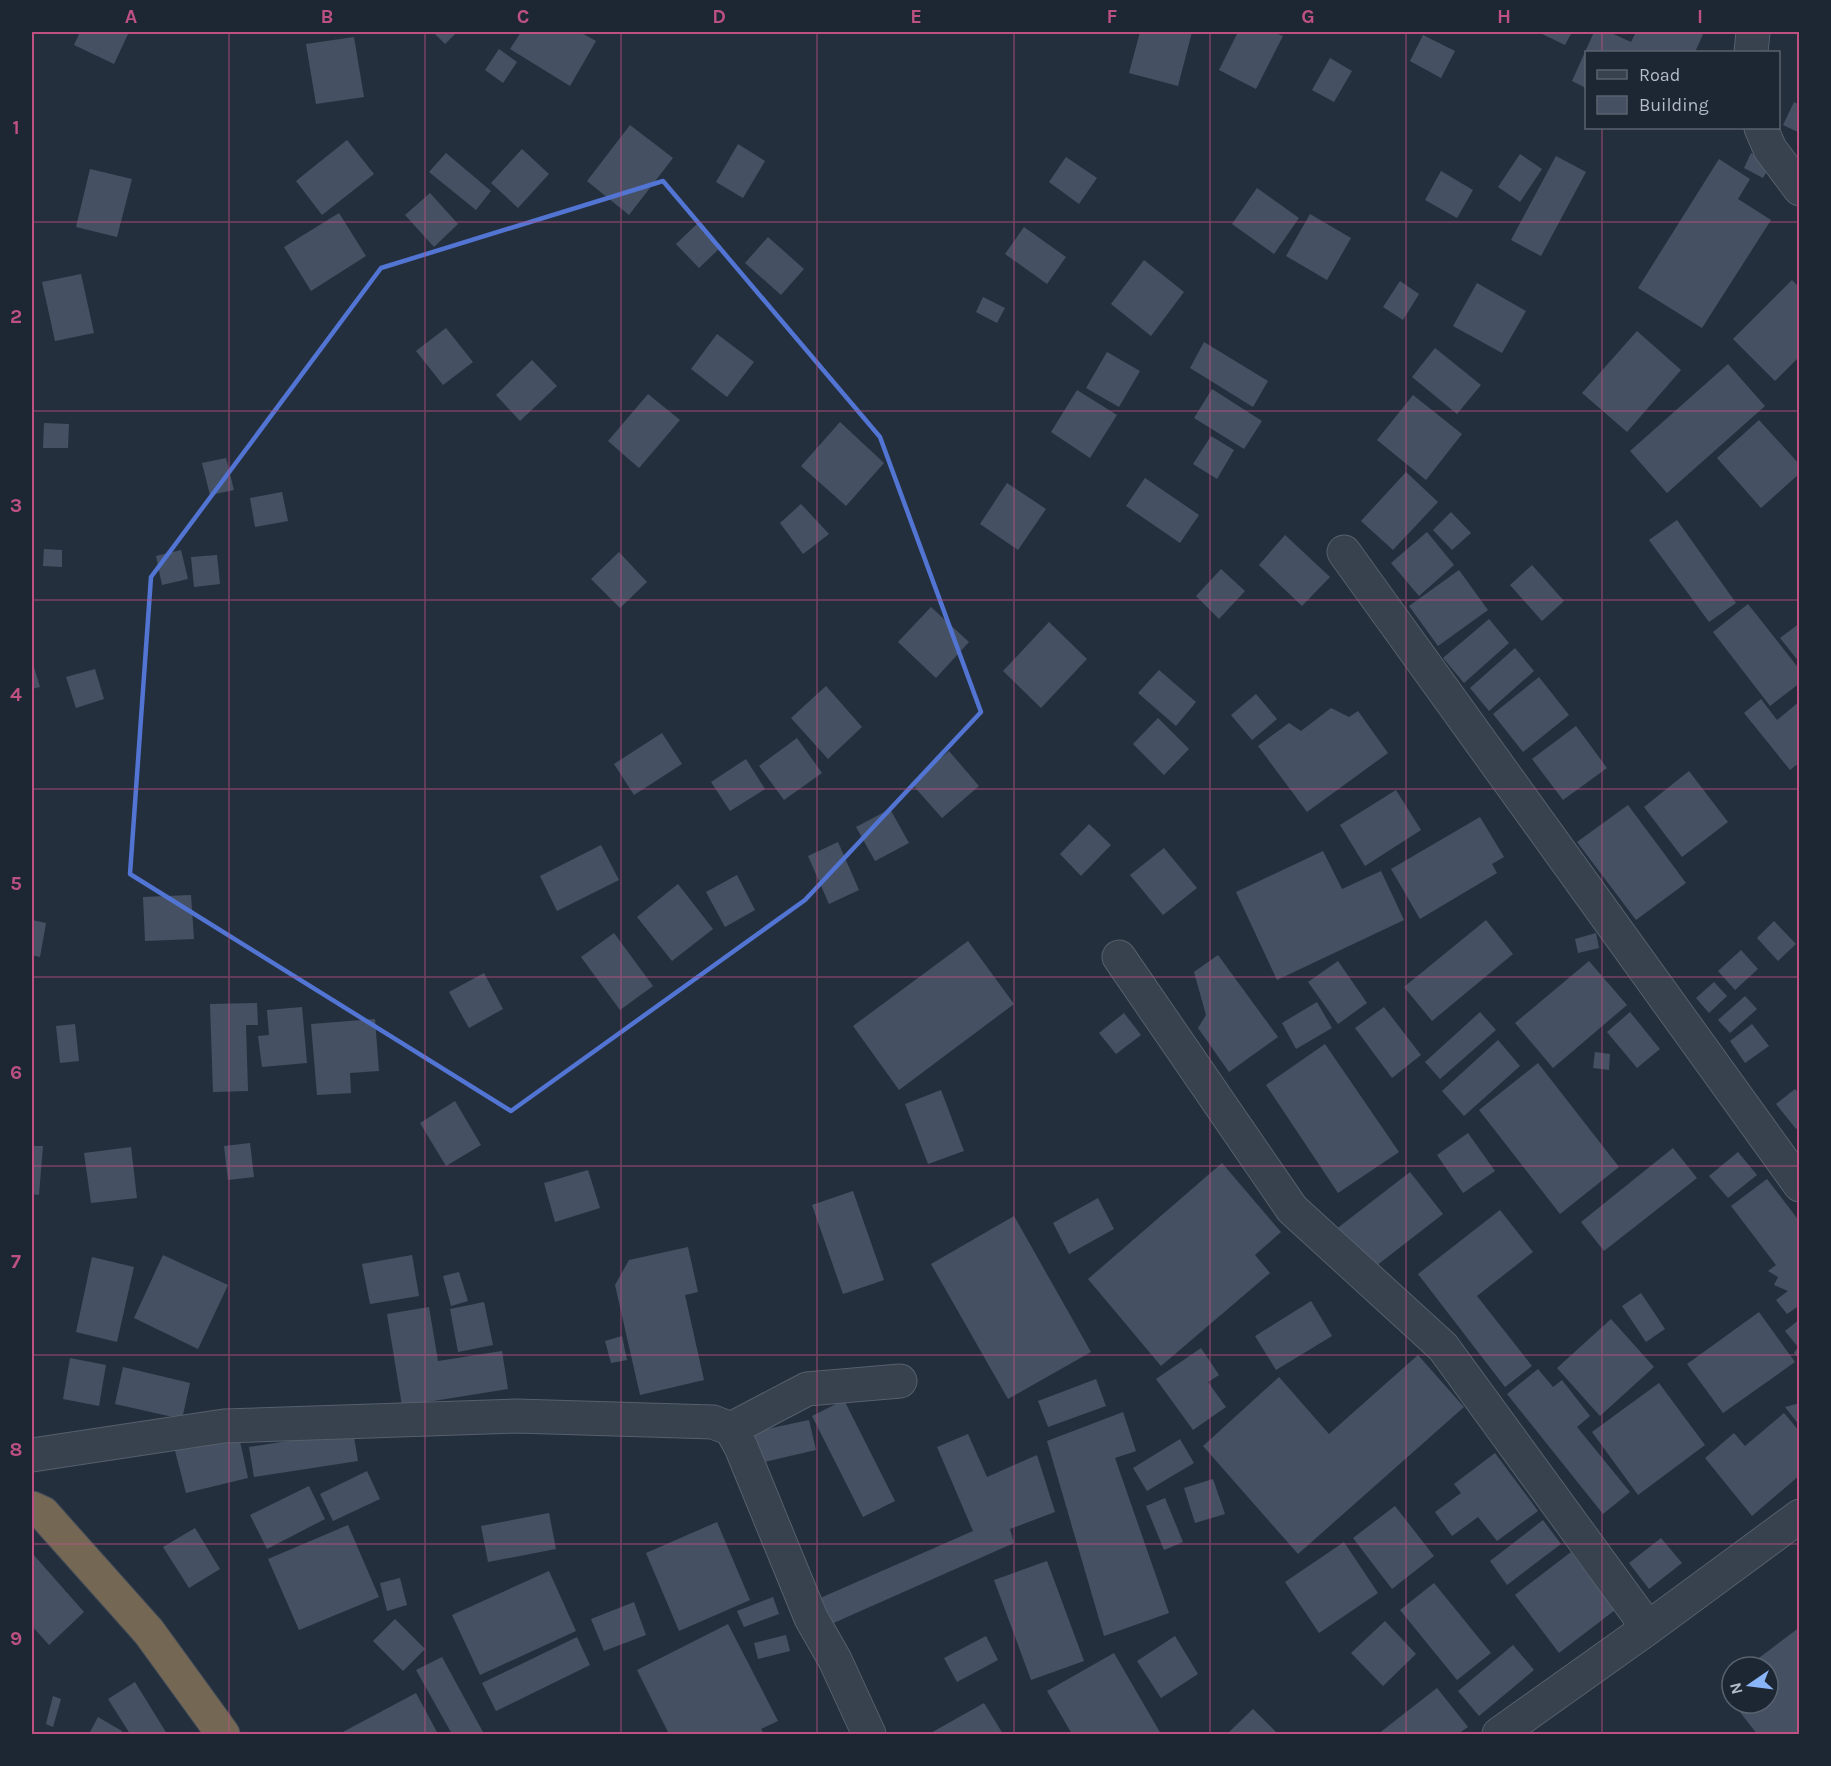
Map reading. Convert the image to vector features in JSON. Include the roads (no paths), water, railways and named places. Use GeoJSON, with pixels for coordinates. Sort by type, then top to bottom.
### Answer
{"type":"FeatureCollection","features":[{"type":"Feature","properties":{"kind":"highway"},"geometry":{"type":"LineString","coordinates":[[32,1508],[43,1513],[149,1632],[222,1734]]}},
{"type":"Feature","properties":{"kind":"street"},"geometry":{"type":"LineString","coordinates":[[1751,51],[1753,32]]}},
{"type":"Feature","properties":{"kind":"street"},"geometry":{"type":"LineString","coordinates":[[1761,129],[1770,149],[1800,189]]}},
{"type":"Feature","properties":{"kind":"street"},"geometry":{"type":"LineString","coordinates":[[1344,552],[1800,1185]]}},
{"type":"Feature","properties":{"kind":"street"},"geometry":{"type":"LineString","coordinates":[[1119,957],[1292,1209],[1443,1347],[1648,1628]]}},
{"type":"Feature","properties":{"kind":"street"},"geometry":{"type":"LineString","coordinates":[[731,1429],[807,1389],[900,1381]]}},
{"type":"Feature","properties":{"kind":"street"},"geometry":{"type":"LineString","coordinates":[[32,1455],[236,1426],[517,1416],[713,1422],[731,1429],[741,1447],[811,1618],[835,1660],[869,1734]]}},
{"type":"Feature","properties":{"kind":"street"},"geometry":{"type":"LineString","coordinates":[[1499,1734],[1800,1516]]}}]}
